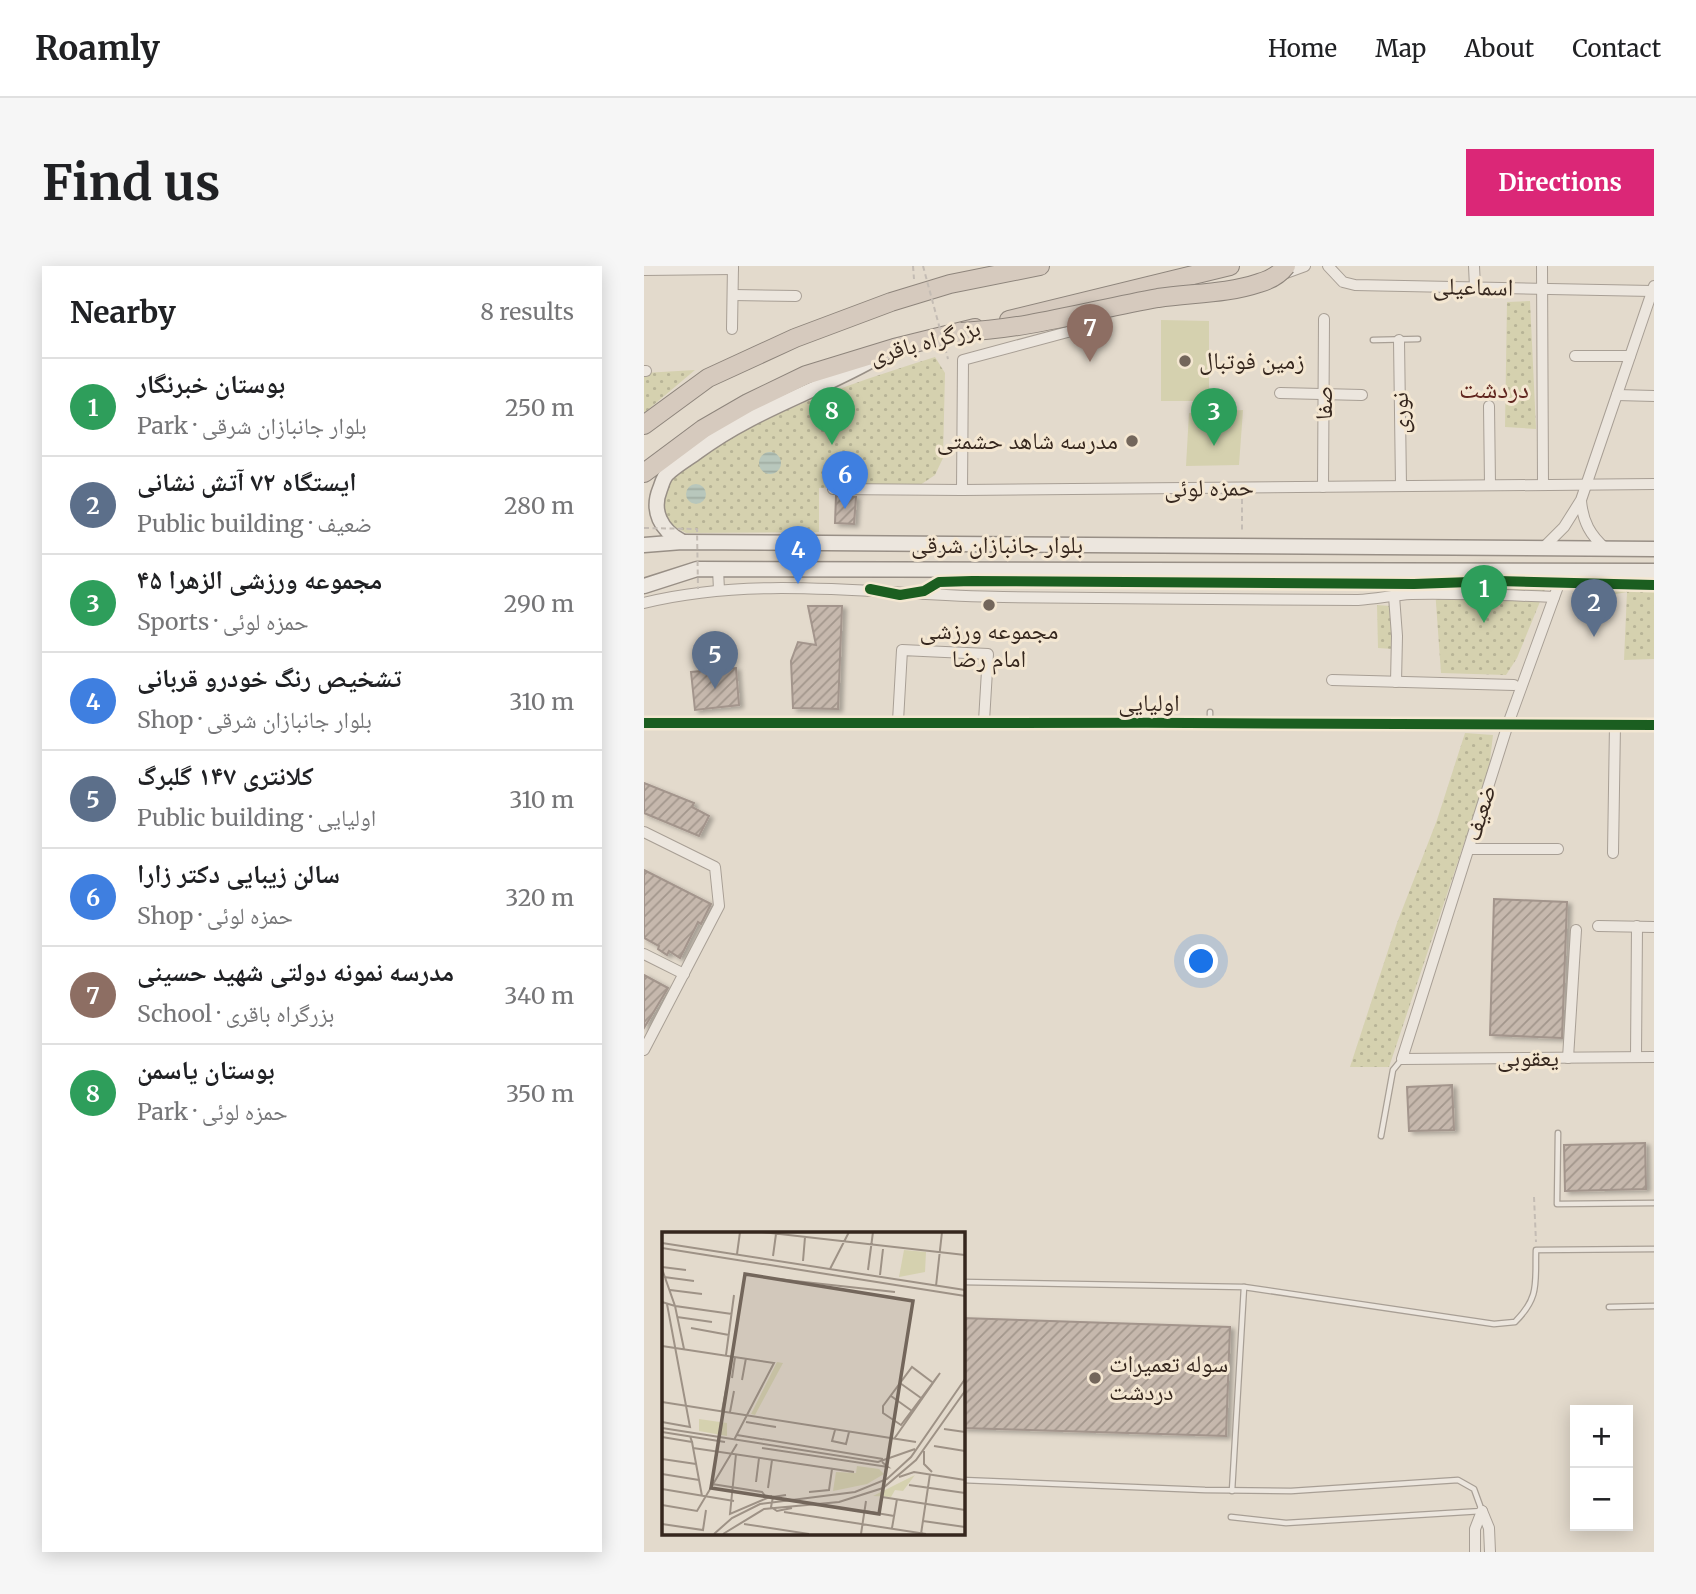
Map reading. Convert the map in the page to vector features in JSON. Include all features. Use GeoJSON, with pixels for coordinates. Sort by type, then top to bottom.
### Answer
{"type":"FeatureCollection","features":[{"type":"Feature","properties":{"kind":"highway"},"geometry":{"type":"LineString","coordinates":[[950,284],[982,266]]}},
{"type":"Feature","properties":{"kind":"highway","name":"بزرگراه باقری"},"geometry":{"type":"LineString","coordinates":[[644,425],[708,378],[807,334],[891,302],[950,284],[1040,266]]}},
{"type":"Feature","properties":{"kind":"highway","name":"بزرگراه باقری"},"geometry":{"type":"LineString","coordinates":[[644,473],[703,429],[748,403],[806,375],[894,348],[1230,266]]}},
{"type":"Feature","properties":{"kind":"highway"},"geometry":{"type":"LineString","coordinates":[[961,332],[1034,325],[1155,299],[1238,289],[1269,280],[1286,266]]}},
{"type":"Feature","properties":{"kind":"main road"},"geometry":{"type":"LineString","coordinates":[[682,542],[669,535],[658,518],[656,499],[666,475],[714,439],[763,411],[846,374],[894,348]]}},
{"type":"Feature","properties":{"kind":"main road","name":"بلوار جانبازان شرقی"},"geometry":{"type":"LineString","coordinates":[[644,545],[682,542],[1654,549]]}},
{"type":"Feature","properties":{"kind":"main road","name":"بلوار جانبازان شرقی"},"geometry":{"type":"LineString","coordinates":[[644,586],[697,569],[1654,571]]}},
{"type":"Feature","properties":{"kind":"main road"},"geometry":{"type":"LineString","coordinates":[[644,572],[657,575],[681,573]]}},
{"type":"Feature","properties":{"kind":"street"},"geometry":{"type":"LineString","coordinates":[[1245,288],[1305,266]]}},
{"type":"Feature","properties":{"kind":"street","name":"اسماعیلی"},"geometry":{"type":"LineString","coordinates":[[1328,266],[1343,282],[1355,285],[1542,289],[1653,288]]}},
{"type":"Feature","properties":{"kind":"street"},"geometry":{"type":"LineString","coordinates":[[1474,266],[1475,288]]}},
{"type":"Feature","properties":{"kind":"street"},"geometry":{"type":"LineString","coordinates":[[1542,266],[1543,485]]}},
{"type":"Feature","properties":{"kind":"street"},"geometry":{"type":"LineString","coordinates":[[644,270],[733,268],[732,329]]}},
{"type":"Feature","properties":{"kind":"street"},"geometry":{"type":"LineString","coordinates":[[1542,549],[1564,527],[1581,500],[1653,288]]}},
{"type":"Feature","properties":{"kind":"street"},"geometry":{"type":"LineString","coordinates":[[733,295],[796,296]]}},
{"type":"Feature","properties":{"kind":"street","name":"صفا"},"geometry":{"type":"LineString","coordinates":[[1323,487],[1324,319]]}},
{"type":"Feature","properties":{"kind":"street"},"geometry":{"type":"LineString","coordinates":[[962,490],[963,359],[1075,330]]}},
{"type":"Feature","properties":{"kind":"street","name":"نوری"},"geometry":{"type":"LineString","coordinates":[[1399,340],[1401,486]]}},
{"type":"Feature","properties":{"kind":"street"},"geometry":{"type":"LineString","coordinates":[[1575,356],[1630,356]]}},
{"type":"Feature","properties":{"kind":"street"},"geometry":{"type":"LineString","coordinates":[[1280,393],[1362,395]]}},
{"type":"Feature","properties":{"kind":"street"},"geometry":{"type":"LineString","coordinates":[[1617,395],[1654,396]]}},
{"type":"Feature","properties":{"kind":"street"},"geometry":{"type":"LineString","coordinates":[[1489,406],[1490,485]]}},
{"type":"Feature","properties":{"kind":"street","name":"حمزه لوئی"},"geometry":{"type":"LineString","coordinates":[[833,489],[1654,484]]}},
{"type":"Feature","properties":{"kind":"street"},"geometry":{"type":"LineString","coordinates":[[1581,500],[1587,528],[1606,549]]}},
{"type":"Feature","properties":{"kind":"street"},"geometry":{"type":"LineString","coordinates":[[718,569],[719,590]]}},
{"type":"Feature","properties":{"kind":"street","name":"ضعیف"},"geometry":{"type":"LineString","coordinates":[[1402,1059],[1508,724],[1564,570]]}},
{"type":"Feature","properties":{"kind":"street"},"geometry":{"type":"LineString","coordinates":[[644,603],[666,597],[719,590],[870,589],[998,597],[1214,601],[1363,600],[1394,596],[1554,597]]}},
{"type":"Feature","properties":{"kind":"street"},"geometry":{"type":"LineString","coordinates":[[1394,596],[1396,682]]}},
{"type":"Feature","properties":{"kind":"street"},"geometry":{"type":"LineString","coordinates":[[898,721],[902,650],[988,654],[984,721]]}},
{"type":"Feature","properties":{"kind":"street"},"geometry":{"type":"LineString","coordinates":[[1332,680],[1514,685]]}},
{"type":"Feature","properties":{"kind":"street","name":"اولیایی"},"geometry":{"type":"LineString","coordinates":[[644,723],[984,721],[1654,725]]}},
{"type":"Feature","properties":{"kind":"street"},"geometry":{"type":"LineString","coordinates":[[1613,853],[1615,725]]}},
{"type":"Feature","properties":{"kind":"street"},"geometry":{"type":"LineString","coordinates":[[644,832],[715,867],[719,906],[644,1050]]}},
{"type":"Feature","properties":{"kind":"street"},"geometry":{"type":"LineString","coordinates":[[1469,849],[1558,849]]}},
{"type":"Feature","properties":{"kind":"street"},"geometry":{"type":"LineString","coordinates":[[1598,926],[1654,927]]}},
{"type":"Feature","properties":{"kind":"street"},"geometry":{"type":"LineString","coordinates":[[1636,1057],[1637,926]]}},
{"type":"Feature","properties":{"kind":"street"},"geometry":{"type":"LineString","coordinates":[[1568,1058],[1576,930]]}},
{"type":"Feature","properties":{"kind":"street"},"geometry":{"type":"LineString","coordinates":[[644,954],[684,974]]}},
{"type":"Feature","properties":{"kind":"street","name":"یعقوبی"},"geometry":{"type":"LineString","coordinates":[[1402,1059],[1654,1057]]}},
{"type":"Feature","properties":{"kind":"street"},"geometry":{"type":"LineString","coordinates":[[1475,1552],[1475,1529],[1482,1511]]}},
{"type":"Feature","properties":{"kind":"street"},"geometry":{"type":"LineString","coordinates":[[1482,1511],[1489,1528],[1490,1552]]}},
{"type":"Feature","properties":{"kind":"lane"},"geometry":{"type":"LineString","coordinates":[[1373,340],[1418,339]]}},
{"type":"Feature","properties":{"kind":"lane"},"geometry":{"type":"LineString","coordinates":[[1210,712],[1210,724]]}},
{"type":"Feature","properties":{"kind":"lane"},"geometry":{"type":"LineString","coordinates":[[1381,1136],[1393,1070],[1402,1059]]}},
{"type":"Feature","properties":{"kind":"lane"},"geometry":{"type":"LineString","coordinates":[[1558,1133],[1557,1204],[1654,1203]]}},
{"type":"Feature","properties":{"kind":"lane"},"geometry":{"type":"LineString","coordinates":[[964,1282],[1244,1287],[1494,1324],[1516,1322],[1529,1308],[1535,1293],[1536,1250],[1654,1249]]}},
{"type":"Feature","properties":{"kind":"lane"},"geometry":{"type":"LineString","coordinates":[[1232,1490],[1244,1287]]}},
{"type":"Feature","properties":{"kind":"lane"},"geometry":{"type":"LineString","coordinates":[[1609,1307],[1654,1306]]}},
{"type":"Feature","properties":{"kind":"lane"},"geometry":{"type":"LineString","coordinates":[[964,1480],[1291,1491],[1458,1480],[1474,1489],[1482,1511],[1286,1523],[1231,1517]]}},
{"type":"Feature","properties":{"kind":"path"},"geometry":{"type":"LineString","coordinates":[[923,266],[948,359]]}},
{"type":"Feature","properties":{"kind":"path"},"geometry":{"type":"LineString","coordinates":[[1242,488],[1242,547]]}},
{"type":"Feature","properties":{"kind":"path"},"geometry":{"type":"LineString","coordinates":[[685,526],[697,529]]}},
{"type":"Feature","properties":{"kind":"path"},"geometry":{"type":"LineString","coordinates":[[644,528],[697,529]]}},
{"type":"Feature","properties":{"kind":"path"},"geometry":{"type":"LineString","coordinates":[[697,529],[698,589]]}},
{"type":"Feature","properties":{"kind":"path"},"geometry":{"type":"LineString","coordinates":[[1534,1197],[1536,1250]]}},
{"type":"Feature","properties":{"kind":"shaded area"},"geometry":{"type":"Polygon","coordinates":[[[1530,301],[1536,429],[1505,427],[1507,302],[1530,301]]]}},
{"type":"Feature","properties":{"kind":"shaded area","name":"زمین فوتبال"},"geometry":{"type":"Polygon","coordinates":[[[1161,320],[1209,321],[1209,401],[1161,401],[1161,320]]]}},
{"type":"Feature","properties":{"kind":"shaded area"},"geometry":{"type":"Polygon","coordinates":[[[935,357],[945,373],[943,458],[935,475],[920,485],[819,488],[819,532],[686,533],[663,521],[659,491],[682,470],[735,436],[818,397],[935,357]]]}},
{"type":"Feature","properties":{"kind":"shaded area"},"geometry":{"type":"Polygon","coordinates":[[[695,370],[644,413],[644,373],[695,370]]]}},
{"type":"Feature","properties":{"kind":"shaded area"},"geometry":{"type":"Polygon","coordinates":[[[1243,410],[1239,465],[1186,466],[1189,413],[1243,410]]]}},
{"type":"Feature","properties":{"kind":"shaded area"},"geometry":{"type":"Polygon","coordinates":[[[770,452],[780,459],[781,463],[774,473],[770,474],[760,467],[759,463],[766,453],[770,452]]]}},
{"type":"Feature","properties":{"kind":"shaded area"},"geometry":{"type":"Polygon","coordinates":[[[696,484],[703,487],[706,494],[703,501],[696,504],[689,501],[686,494],[689,487],[696,484]]]}},
{"type":"Feature","properties":{"kind":"shaded area"},"geometry":{"type":"Polygon","coordinates":[[[1610,585],[1654,585],[1654,659],[1624,660],[1627,592],[1611,595],[1610,585]]]}},
{"type":"Feature","properties":{"kind":"shaded area"},"geometry":{"type":"Polygon","coordinates":[[[1546,587],[1517,658],[1506,675],[1441,673],[1435,589],[1546,587]]]}},
{"type":"Feature","properties":{"kind":"shaded area"},"geometry":{"type":"Polygon","coordinates":[[[1377,605],[1391,606],[1393,649],[1378,648],[1377,605]]]}},
{"type":"Feature","properties":{"kind":"shaded area"},"geometry":{"type":"Polygon","coordinates":[[[1465,733],[1493,735],[1489,769],[1389,1067],[1350,1067],[1397,923],[1437,820],[1465,733]]]}},
{"type":"Feature","properties":{"kind":"building"},"geometry":{"type":"Polygon","coordinates":[[[836,496],[856,497],[854,524],[835,523],[836,496]]]}},
{"type":"Feature","properties":{"kind":"building"},"geometry":{"type":"Polygon","coordinates":[[[808,606],[842,606],[838,709],[793,708],[791,661],[798,642],[816,645],[808,606]]]}},
{"type":"Feature","properties":{"kind":"building"},"geometry":{"type":"Polygon","coordinates":[[[736,668],[739,705],[695,710],[691,672],[736,668]]]}},
{"type":"Feature","properties":{"kind":"building"},"geometry":{"type":"Polygon","coordinates":[[[644,783],[694,803],[692,807],[709,816],[699,836],[644,813],[644,783]]]}},
{"type":"Feature","properties":{"kind":"building"},"geometry":{"type":"Polygon","coordinates":[[[644,870],[711,904],[701,924],[698,922],[680,958],[669,951],[667,955],[658,949],[659,946],[644,938],[644,870]]]}},
{"type":"Feature","properties":{"kind":"building"},"geometry":{"type":"Polygon","coordinates":[[[1494,899],[1567,902],[1562,1038],[1490,1035],[1494,899]]]}},
{"type":"Feature","properties":{"kind":"building"},"geometry":{"type":"Polygon","coordinates":[[[644,975],[668,988],[644,1028],[644,975]]]}},
{"type":"Feature","properties":{"kind":"building"},"geometry":{"type":"Polygon","coordinates":[[[1452,1085],[1454,1130],[1409,1131],[1407,1087],[1452,1085]]]}},
{"type":"Feature","properties":{"kind":"building"},"geometry":{"type":"Polygon","coordinates":[[[1645,1143],[1646,1189],[1565,1191],[1564,1145],[1645,1143]]]}},
{"type":"Feature","properties":{"kind":"building","name":"سوله تعمیرات دردشت"},"geometry":{"type":"Polygon","coordinates":[[[964,1318],[1230,1327],[1226,1436],[964,1428],[964,1318]]]}},
{"type":"Feature","properties":{"kind":"cycle path"},"geometry":{"type":"LineString","coordinates":[[870,589],[900,595],[924,591],[939,582],[972,581],[1414,584],[1498,581],[1654,585]]}},
{"type":"Feature","properties":{"kind":"cycle path"},"geometry":{"type":"LineString","coordinates":[[644,723],[1654,725]]}},
{"type":"Feature","properties":{"kind":"place","name":"زمین فوتبال"},"geometry":{"type":"Point","coordinates":[1185,361]}},
{"type":"Feature","properties":{"kind":"place","name":"مدرسه نمونه دولتی شهید حسینی"},"geometry":{"type":"Point","coordinates":[1090,362]}},
{"type":"Feature","properties":{"kind":"place","name":"مدرسه شاهد حشمتی"},"geometry":{"type":"Point","coordinates":[1132,441]}},
{"type":"Feature","properties":{"kind":"place","name":"بوستان یاسمن"},"geometry":{"type":"Point","coordinates":[832,445]}},
{"type":"Feature","properties":{"kind":"place","name":"مجموعه ورزشی الزهرا ۴۵"},"geometry":{"type":"Point","coordinates":[1214,446]}},
{"type":"Feature","properties":{"kind":"place","name":"سالن زیبایی دکتر زارا"},"geometry":{"type":"Point","coordinates":[845,509]}},
{"type":"Feature","properties":{"kind":"place","name":"تشخیص رنگ خودرو قربانی"},"geometry":{"type":"Point","coordinates":[798,584]}},
{"type":"Feature","properties":{"kind":"place","name":"مجموعه ورزشی امام رضا"},"geometry":{"type":"Point","coordinates":[989,605]}},
{"type":"Feature","properties":{"kind":"place","name":"بوستان خبرنگار"},"geometry":{"type":"Point","coordinates":[1484,623]}},
{"type":"Feature","properties":{"kind":"place","name":"ایستگاه ۷۲ آتش نشانی"},"geometry":{"type":"Point","coordinates":[1594,637]}},
{"type":"Feature","properties":{"kind":"place","name":"کلانتری ۱۴۷ گلبرگ"},"geometry":{"type":"Point","coordinates":[715,689]}},
{"type":"Feature","properties":{"kind":"place","name":"سوله تعمیرات دردشت"},"geometry":{"type":"Point","coordinates":[1095,1378]}},
{"type":"Feature","properties":{"kind":"district","name":"دردشت"},"geometry":{"type":"Point","coordinates":[1494,389]}}]}
